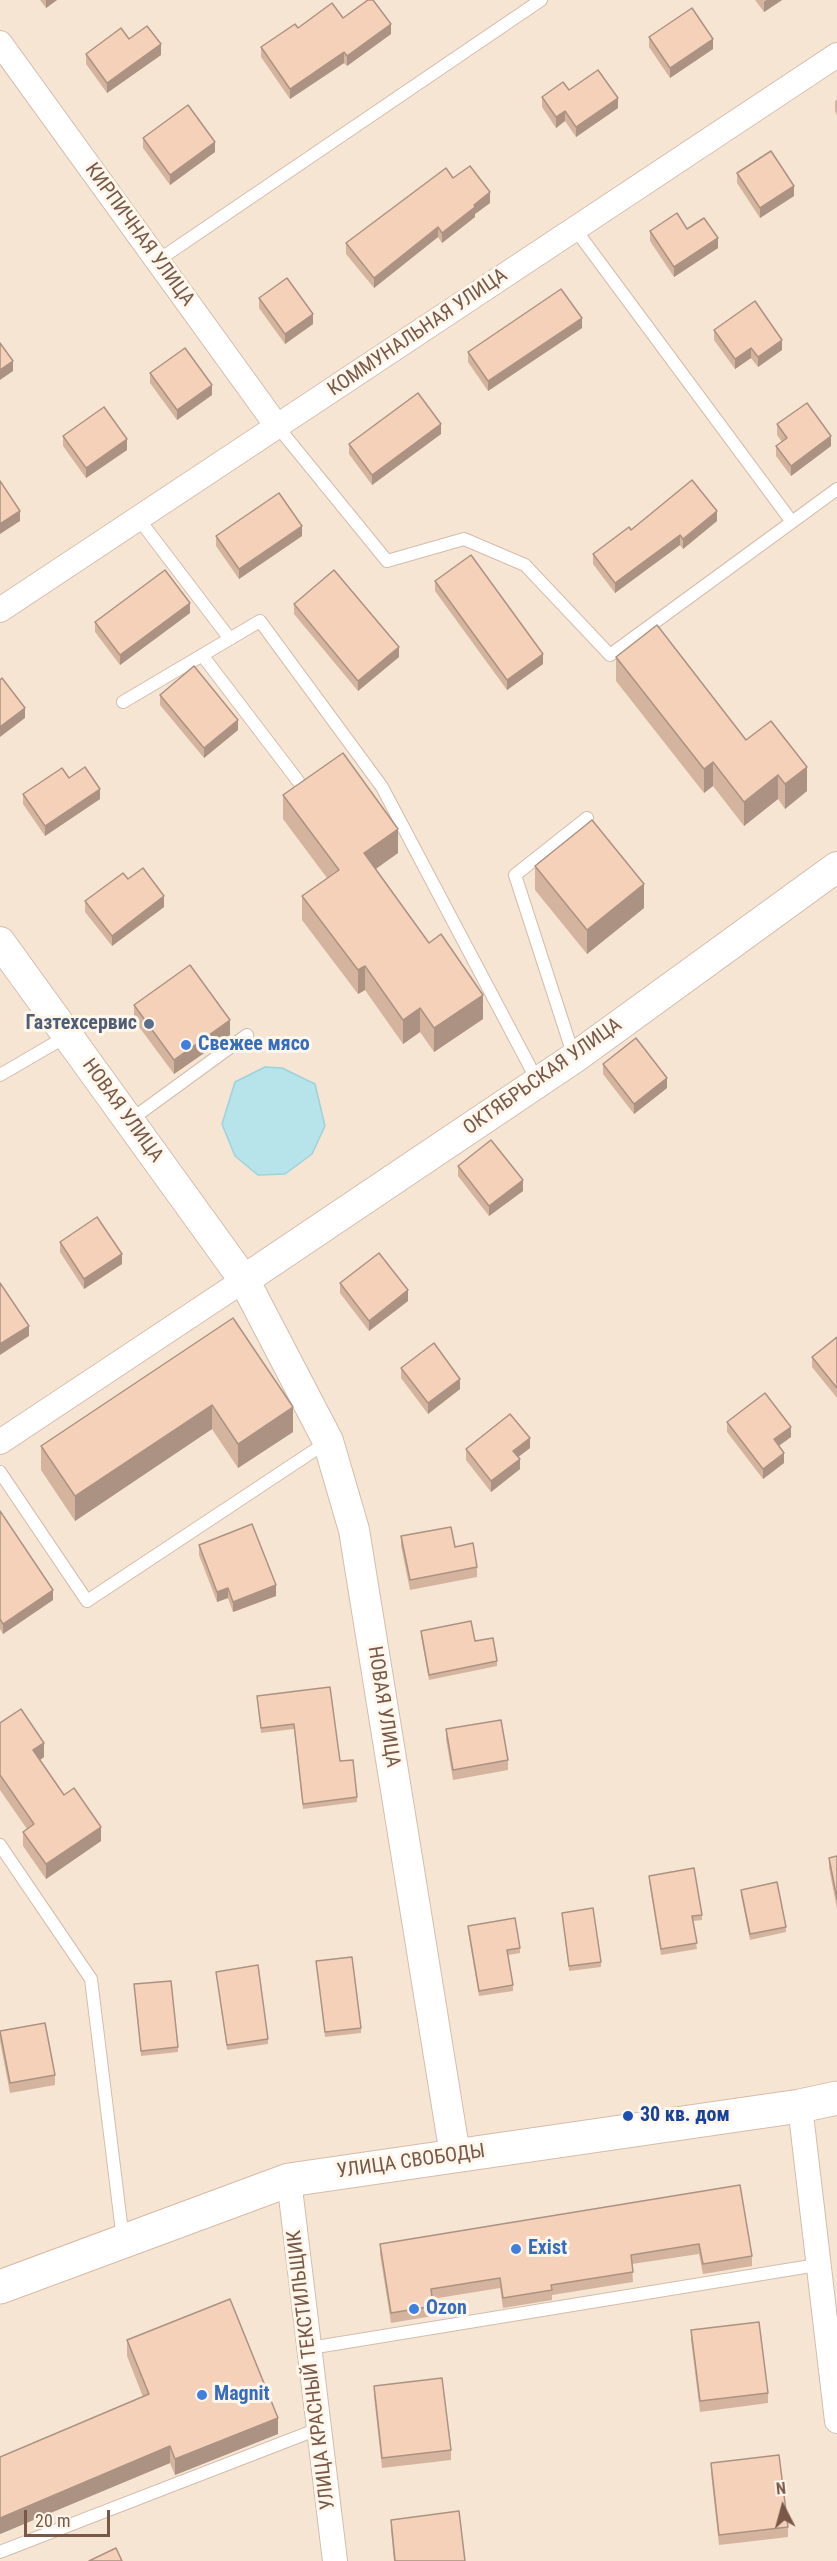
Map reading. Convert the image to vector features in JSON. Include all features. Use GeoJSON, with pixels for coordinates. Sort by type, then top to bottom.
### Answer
{"type":"FeatureCollection","features":[{"type":"Feature","properties":{"kind":"main road","name":"УЛИЦА СВОБОДЫ"},"geometry":{"type":"LineString","coordinates":[[0,2287],[289,2180],[800,2106],[837,2098]]}},
{"type":"Feature","properties":{"kind":"street","name":"КИРПИЧНАЯ УЛИЦА"},"geometry":{"type":"LineString","coordinates":[[0,43],[277,426]]}},
{"type":"Feature","properties":{"kind":"street","name":"КОММУНАЛЬНАЯ УЛИЦА"},"geometry":{"type":"LineString","coordinates":[[0,610],[837,55]]}},
{"type":"Feature","properties":{"kind":"street","name":"ОКТЯБРЬСКАЯ УЛИЦА"},"geometry":{"type":"LineString","coordinates":[[244,1280],[574,1058],[837,867]]}},
{"type":"Feature","properties":{"kind":"street","name":"НОВАЯ УЛИЦА"},"geometry":{"type":"LineString","coordinates":[[0,942],[244,1280],[328,1441],[354,1530],[455,2155]]}},
{"type":"Feature","properties":{"kind":"street"},"geometry":{"type":"LineString","coordinates":[[0,1442],[244,1280]]}},
{"type":"Feature","properties":{"kind":"street"},"geometry":{"type":"LineString","coordinates":[[800,2106],[837,2421]]}},
{"type":"Feature","properties":{"kind":"street","name":"УЛИЦА КРАСНЫЙ ТЕКСТИЛЬЩИК"},"geometry":{"type":"LineString","coordinates":[[289,2180],[335,2561]]}},
{"type":"Feature","properties":{"kind":"lane"},"geometry":{"type":"LineString","coordinates":[[158,261],[541,0]]}},
{"type":"Feature","properties":{"kind":"lane"},"geometry":{"type":"LineString","coordinates":[[575,229],[792,522]]}},
{"type":"Feature","properties":{"kind":"lane"},"geometry":{"type":"LineString","coordinates":[[277,426],[387,561],[464,539],[515,560],[525,565],[610,655],[837,489]]}},
{"type":"Feature","properties":{"kind":"lane"},"geometry":{"type":"LineString","coordinates":[[138,518],[230,639]]}},
{"type":"Feature","properties":{"kind":"lane"},"geometry":{"type":"LineString","coordinates":[[123,702],[260,621],[382,787],[538,1082]]}},
{"type":"Feature","properties":{"kind":"lane"},"geometry":{"type":"LineString","coordinates":[[202,655],[298,781]]}},
{"type":"Feature","properties":{"kind":"lane"},"geometry":{"type":"LineString","coordinates":[[574,1058],[515,875],[588,818]]}},
{"type":"Feature","properties":{"kind":"lane"},"geometry":{"type":"LineString","coordinates":[[129,1120],[248,1035]]}},
{"type":"Feature","properties":{"kind":"lane"},"geometry":{"type":"LineString","coordinates":[[0,1075],[68,1036]]}},
{"type":"Feature","properties":{"kind":"lane"},"geometry":{"type":"LineString","coordinates":[[0,1472],[87,1601],[328,1441]]}},
{"type":"Feature","properties":{"kind":"lane"},"geometry":{"type":"LineString","coordinates":[[0,1845],[91,1979],[124,2241]]}},
{"type":"Feature","properties":{"kind":"lane"},"geometry":{"type":"LineString","coordinates":[[310,2348],[818,2265]]}},
{"type":"Feature","properties":{"kind":"lane"},"geometry":{"type":"LineString","coordinates":[[0,2552],[318,2429]]}},
{"type":"Feature","properties":{"kind":"shaded area"},"geometry":{"type":"Polygon","coordinates":[[[0,0],[837,0],[837,2094],[289,2177],[0,2284],[0,0]]]}},
{"type":"Feature","properties":{"kind":"shaded area"},"geometry":{"type":"Polygon","coordinates":[[[837,2103],[837,2561],[0,2561],[0,2289],[290,2182],[837,2103]]]}},
{"type":"Feature","properties":{"kind":"water"},"geometry":{"type":"Polygon","coordinates":[[[265,1067],[282,1068],[315,1084],[325,1126],[312,1154],[285,1174],[258,1175],[235,1156],[222,1124],[235,1082],[265,1067]]]}},
{"type":"Feature","properties":{"kind":"building"},"geometry":{"type":"Polygon","coordinates":[[[368,0],[373,0],[391,24],[347,56],[344,52],[290,89],[261,47],[295,24],[298,28],[332,3],[343,18],[368,0]]]}},
{"type":"Feature","properties":{"kind":"building"},"geometry":{"type":"Polygon","coordinates":[[[692,8],[713,39],[670,68],[649,37],[692,8]]]}},
{"type":"Feature","properties":{"kind":"building"},"geometry":{"type":"Polygon","coordinates":[[[147,26],[161,44],[107,83],[86,54],[121,28],[129,39],[147,26]]]}},
{"type":"Feature","properties":{"kind":"building"},"geometry":{"type":"Polygon","coordinates":[[[598,70],[618,98],[576,127],[565,111],[556,117],[542,97],[563,82],[569,90],[598,70]]]}},
{"type":"Feature","properties":{"kind":"building"},"geometry":{"type":"Polygon","coordinates":[[[188,105],[215,142],[170,175],[143,138],[188,105]]]}},
{"type":"Feature","properties":{"kind":"building"},"geometry":{"type":"Polygon","coordinates":[[[771,151],[794,186],[760,208],[737,173],[771,151]]]}},
{"type":"Feature","properties":{"kind":"building"},"geometry":{"type":"Polygon","coordinates":[[[470,166],[490,192],[442,233],[438,227],[374,278],[346,243],[446,168],[453,178],[470,166]]]}},
{"type":"Feature","properties":{"kind":"building"},"geometry":{"type":"Polygon","coordinates":[[[677,213],[687,229],[704,218],[718,238],[674,267],[650,231],[677,213]]]}},
{"type":"Feature","properties":{"kind":"building"},"geometry":{"type":"Polygon","coordinates":[[[287,278],[313,314],[285,334],[259,298],[287,278]]]}},
{"type":"Feature","properties":{"kind":"building"},"geometry":{"type":"Polygon","coordinates":[[[561,289],[582,318],[488,381],[468,352],[561,289]]]}},
{"type":"Feature","properties":{"kind":"building"},"geometry":{"type":"Polygon","coordinates":[[[755,301],[782,340],[758,357],[751,348],[735,359],[714,330],[755,301]]]}},
{"type":"Feature","properties":{"kind":"building"},"geometry":{"type":"Polygon","coordinates":[[[0,343],[13,361],[0,370],[0,343]]]}},
{"type":"Feature","properties":{"kind":"building"},"geometry":{"type":"Polygon","coordinates":[[[185,348],[212,385],[177,410],[150,373],[185,348]]]}},
{"type":"Feature","properties":{"kind":"building"},"geometry":{"type":"Polygon","coordinates":[[[418,393],[441,424],[372,475],[349,444],[418,393]]]}},
{"type":"Feature","properties":{"kind":"building"},"geometry":{"type":"Polygon","coordinates":[[[807,403],[831,436],[791,466],[776,446],[787,438],[777,424],[807,403]]]}},
{"type":"Feature","properties":{"kind":"building"},"geometry":{"type":"Polygon","coordinates":[[[104,407],[127,439],[86,468],[63,436],[104,407]]]}},
{"type":"Feature","properties":{"kind":"building"},"geometry":{"type":"Polygon","coordinates":[[[692,480],[717,511],[683,539],[680,535],[615,583],[593,554],[629,527],[631,530],[692,480]]]}},
{"type":"Feature","properties":{"kind":"building"},"geometry":{"type":"Polygon","coordinates":[[[0,481],[20,511],[0,524],[0,481]]]}},
{"type":"Feature","properties":{"kind":"building"},"geometry":{"type":"Polygon","coordinates":[[[279,493],[302,526],[239,569],[216,536],[279,493]]]}},
{"type":"Feature","properties":{"kind":"building"},"geometry":{"type":"Polygon","coordinates":[[[471,555],[543,654],[507,680],[435,581],[471,555]]]}},
{"type":"Feature","properties":{"kind":"building"},"geometry":{"type":"Polygon","coordinates":[[[165,570],[190,603],[120,655],[95,622],[165,570]]]}},
{"type":"Feature","properties":{"kind":"building"},"geometry":{"type":"Polygon","coordinates":[[[334,570],[399,647],[358,681],[294,604],[334,570]]]}},
{"type":"Feature","properties":{"kind":"building"},"geometry":{"type":"Polygon","coordinates":[[[657,625],[746,740],[771,721],[807,767],[785,784],[778,775],[744,802],[713,762],[704,769],[616,657],[657,625]]]}},
{"type":"Feature","properties":{"kind":"building"},"geometry":{"type":"Polygon","coordinates":[[[194,666],[238,720],[204,748],[160,695],[194,666]]]}},
{"type":"Feature","properties":{"kind":"building"},"geometry":{"type":"Polygon","coordinates":[[[2,678],[25,708],[0,727],[0,680],[2,678]]]}},
{"type":"Feature","properties":{"kind":"building"},"geometry":{"type":"Polygon","coordinates":[[[343,753],[398,829],[364,853],[429,943],[441,934],[483,995],[434,1028],[420,1008],[403,1020],[365,966],[358,970],[302,896],[339,870],[283,795],[343,753]]]}},
{"type":"Feature","properties":{"kind":"building"},"geometry":{"type":"Polygon","coordinates":[[[85,767],[100,789],[45,826],[23,794],[62,768],[69,778],[85,767]]]}},
{"type":"Feature","properties":{"kind":"building"},"geometry":{"type":"Polygon","coordinates":[[[592,820],[644,884],[587,930],[535,866],[592,820]]]}},
{"type":"Feature","properties":{"kind":"building"},"geometry":{"type":"Polygon","coordinates":[[[143,868],[164,896],[112,936],[85,901],[123,873],[128,879],[143,868]]]}},
{"type":"Feature","properties":{"kind":"building"},"geometry":{"type":"Polygon","coordinates":[[[190,965],[230,1020],[174,1060],[134,1005],[190,965]]]}},
{"type":"Feature","properties":{"kind":"building"},"geometry":{"type":"Polygon","coordinates":[[[636,1038],[667,1078],[634,1104],[603,1064],[636,1038]]]}},
{"type":"Feature","properties":{"kind":"building"},"geometry":{"type":"Polygon","coordinates":[[[491,1140],[523,1180],[489,1206],[458,1166],[491,1140]]]}},
{"type":"Feature","properties":{"kind":"building"},"geometry":{"type":"Polygon","coordinates":[[[97,1217],[122,1254],[84,1279],[60,1242],[97,1217]]]}},
{"type":"Feature","properties":{"kind":"building"},"geometry":{"type":"Polygon","coordinates":[[[379,1253],[408,1290],[369,1321],[340,1283],[379,1253]]]}},
{"type":"Feature","properties":{"kind":"building"},"geometry":{"type":"Polygon","coordinates":[[[0,1283],[29,1326],[0,1344],[0,1283]]]}},
{"type":"Feature","properties":{"kind":"building"},"geometry":{"type":"Polygon","coordinates":[[[233,1318],[293,1407],[238,1444],[212,1405],[75,1496],[41,1446],[233,1318]]]}},
{"type":"Feature","properties":{"kind":"building"},"geometry":{"type":"Polygon","coordinates":[[[837,1337],[837,1388],[812,1357],[837,1337]]]}},
{"type":"Feature","properties":{"kind":"building"},"geometry":{"type":"Polygon","coordinates":[[[434,1343],[460,1379],[428,1403],[401,1368],[434,1343]]]}},
{"type":"Feature","properties":{"kind":"building"},"geometry":{"type":"Polygon","coordinates":[[[765,1393],[791,1427],[774,1439],[784,1453],[763,1469],[727,1422],[765,1393]]]}},
{"type":"Feature","properties":{"kind":"building"},"geometry":{"type":"Polygon","coordinates":[[[510,1414],[530,1438],[513,1451],[520,1459],[491,1481],[466,1449],[510,1414]]]}},
{"type":"Feature","properties":{"kind":"building"},"geometry":{"type":"Polygon","coordinates":[[[0,1511],[53,1590],[3,1624],[0,1619],[0,1511]]]}},
{"type":"Feature","properties":{"kind":"building"},"geometry":{"type":"Polygon","coordinates":[[[252,1524],[276,1585],[233,1602],[228,1588],[217,1592],[199,1545],[252,1524]]]}},
{"type":"Feature","properties":{"kind":"building"},"geometry":{"type":"Polygon","coordinates":[[[451,1527],[455,1547],[473,1543],[477,1567],[410,1580],[401,1536],[451,1527]]]}},
{"type":"Feature","properties":{"kind":"building"},"geometry":{"type":"Polygon","coordinates":[[[471,1621],[475,1641],[493,1638],[497,1661],[429,1675],[421,1631],[471,1621]]]}},
{"type":"Feature","properties":{"kind":"building"},"geometry":{"type":"Polygon","coordinates":[[[330,1687],[340,1761],[353,1760],[357,1797],[303,1804],[294,1724],[261,1728],[257,1696],[330,1687]]]}},
{"type":"Feature","properties":{"kind":"building"},"geometry":{"type":"Polygon","coordinates":[[[21,1709],[44,1743],[33,1750],[64,1795],[74,1788],[101,1827],[46,1864],[23,1832],[34,1824],[0,1775],[0,1723],[21,1709]]]}},
{"type":"Feature","properties":{"kind":"building"},"geometry":{"type":"Polygon","coordinates":[[[501,1720],[508,1760],[453,1770],[446,1729],[501,1720]]]}},
{"type":"Feature","properties":{"kind":"building"},"geometry":{"type":"Polygon","coordinates":[[[837,1856],[837,1899],[829,1858],[837,1856]]]}},
{"type":"Feature","properties":{"kind":"building"},"geometry":{"type":"Polygon","coordinates":[[[694,1868],[702,1915],[692,1916],[697,1943],[661,1949],[649,1876],[694,1868]]]}},
{"type":"Feature","properties":{"kind":"building"},"geometry":{"type":"Polygon","coordinates":[[[777,1882],[786,1927],[750,1934],[741,1890],[777,1882]]]}},
{"type":"Feature","properties":{"kind":"building"},"geometry":{"type":"Polygon","coordinates":[[[593,1908],[601,1962],[569,1966],[562,1913],[593,1908]]]}},
{"type":"Feature","properties":{"kind":"building"},"geometry":{"type":"Polygon","coordinates":[[[515,1918],[520,1948],[507,1950],[513,1985],[479,1991],[468,1926],[515,1918]]]}},
{"type":"Feature","properties":{"kind":"building"},"geometry":{"type":"Polygon","coordinates":[[[352,1957],[361,2028],[325,2032],[316,1961],[352,1957]]]}},
{"type":"Feature","properties":{"kind":"building"},"geometry":{"type":"Polygon","coordinates":[[[258,1965],[268,2039],[227,2045],[216,1972],[258,1965]]]}},
{"type":"Feature","properties":{"kind":"building"},"geometry":{"type":"Polygon","coordinates":[[[171,1981],[178,2047],[141,2051],[134,1984],[171,1981]]]}},
{"type":"Feature","properties":{"kind":"building"},"geometry":{"type":"Polygon","coordinates":[[[45,2023],[55,2075],[10,2083],[0,2031],[45,2023]]]}},
{"type":"Feature","properties":{"kind":"building"},"geometry":{"type":"Polygon","coordinates":[[[740,2185],[752,2256],[703,2264],[699,2244],[631,2255],[633,2272],[551,2285],[552,2290],[503,2298],[500,2278],[431,2289],[433,2306],[391,2313],[380,2244],[740,2185]]]}},
{"type":"Feature","properties":{"kind":"building"},"geometry":{"type":"Polygon","coordinates":[[[230,2299],[278,2418],[175,2459],[170,2446],[0,2518],[0,2457],[149,2394],[127,2340],[230,2299]]]}},
{"type":"Feature","properties":{"kind":"building"},"geometry":{"type":"Polygon","coordinates":[[[759,2322],[768,2393],[700,2401],[691,2330],[759,2322]]]}},
{"type":"Feature","properties":{"kind":"building"},"geometry":{"type":"Polygon","coordinates":[[[442,2378],[451,2450],[382,2458],[374,2386],[442,2378]]]}},
{"type":"Feature","properties":{"kind":"building"},"geometry":{"type":"Polygon","coordinates":[[[779,2455],[788,2527],[719,2535],[711,2463],[779,2455]]]}},
{"type":"Feature","properties":{"kind":"building"},"geometry":{"type":"Polygon","coordinates":[[[459,2511],[465,2561],[395,2561],[391,2520],[459,2511]]]}},
{"type":"Feature","properties":{"kind":"building"},"geometry":{"type":"Polygon","coordinates":[[[116,2548],[122,2561],[89,2561],[116,2548]]]}},
{"type":"Feature","properties":{"kind":"place","name":"Газтехсервис"},"geometry":{"type":"Point","coordinates":[149,1024]}},
{"type":"Feature","properties":{"kind":"place","name":"Свежее мясо"},"geometry":{"type":"Point","coordinates":[186,1045]}},
{"type":"Feature","properties":{"kind":"place","name":"30 кв. дом"},"geometry":{"type":"Point","coordinates":[628,2116]}},
{"type":"Feature","properties":{"kind":"place","name":"Exist"},"geometry":{"type":"Point","coordinates":[516,2249]}},
{"type":"Feature","properties":{"kind":"place","name":"Ozon"},"geometry":{"type":"Point","coordinates":[414,2309]}},
{"type":"Feature","properties":{"kind":"place","name":"Magnit"},"geometry":{"type":"Point","coordinates":[202,2395]}}]}
